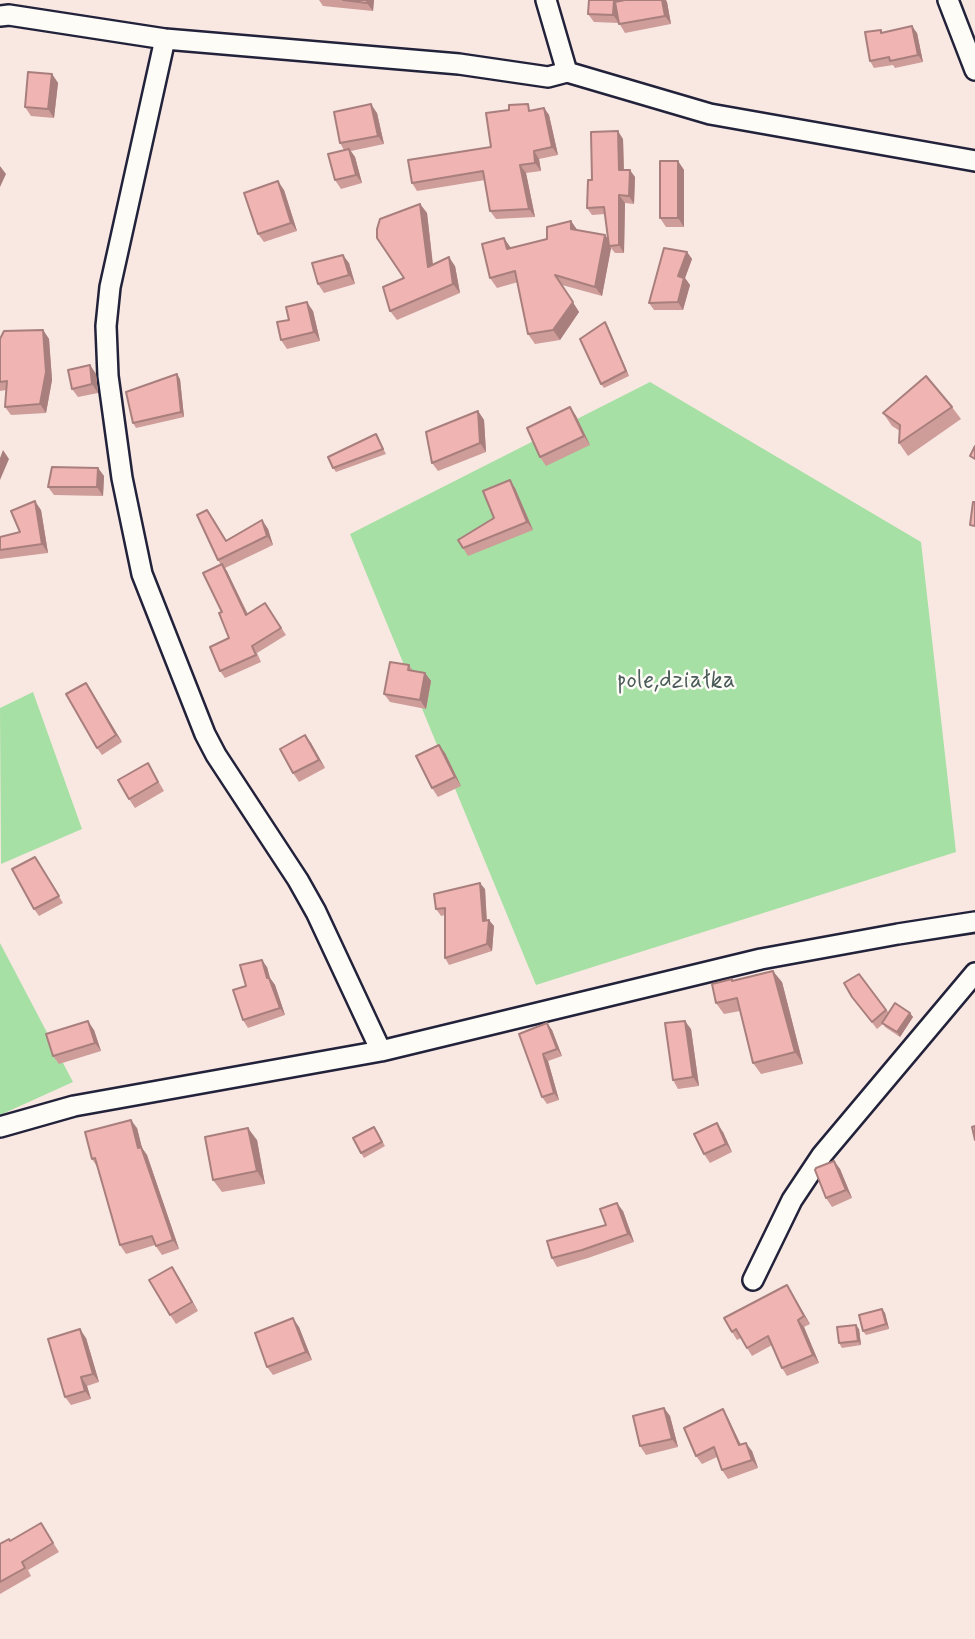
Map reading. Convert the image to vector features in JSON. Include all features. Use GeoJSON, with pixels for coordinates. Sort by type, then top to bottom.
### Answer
{"type":"FeatureCollection","features":[{"type":"Feature","properties":{"kind":"street"},"geometry":{"type":"LineString","coordinates":[[546,0],[567,72]]}},
{"type":"Feature","properties":{"kind":"street"},"geometry":{"type":"LineString","coordinates":[[948,0],[975,70]]}},
{"type":"Feature","properties":{"kind":"street"},"geometry":{"type":"LineString","coordinates":[[6,10],[165,39],[459,64],[548,77],[567,72],[710,114],[975,161]]}},
{"type":"Feature","properties":{"kind":"street"},"geometry":{"type":"LineString","coordinates":[[165,39],[107,309],[108,376],[122,478],[142,574],[205,734],[316,912],[381,1051]]}},
{"type":"Feature","properties":{"kind":"street"},"geometry":{"type":"LineString","coordinates":[[0,1127],[74,1106],[381,1051],[761,959],[975,922]]}},
{"type":"Feature","properties":{"kind":"street"},"geometry":{"type":"LineString","coordinates":[[753,1280],[792,1200],[822,1155],[975,973]]}},
{"type":"Feature","properties":{"kind":"green space","name":"pole,działka"},"geometry":{"type":"Polygon","coordinates":[[[650,382],[921,542],[956,852],[536,985],[350,534],[650,382]]]}},
{"type":"Feature","properties":{"kind":"green space"},"geometry":{"type":"Polygon","coordinates":[[[33,692],[82,829],[1,864],[0,708],[33,692]]]}},
{"type":"Feature","properties":{"kind":"green space"},"geometry":{"type":"Polygon","coordinates":[[[0,943],[73,1082],[0,1115],[0,943]]]}},
{"type":"Feature","properties":{"kind":"building"},"geometry":{"type":"Polygon","coordinates":[[[343,0],[367,0],[367,3],[343,0]]]}},
{"type":"Feature","properties":{"kind":"building"},"geometry":{"type":"Polygon","coordinates":[[[589,0],[614,0],[613,15],[588,14],[589,0]]]}},
{"type":"Feature","properties":{"kind":"building"},"geometry":{"type":"Polygon","coordinates":[[[662,0],[665,16],[619,24],[615,2],[662,0]]]}},
{"type":"Feature","properties":{"kind":"building"},"geometry":{"type":"Polygon","coordinates":[[[912,26],[918,55],[890,61],[889,57],[870,61],[865,32],[881,30],[881,33],[912,26]]]}},
{"type":"Feature","properties":{"kind":"building"},"geometry":{"type":"Polygon","coordinates":[[[28,72],[52,74],[48,109],[25,107],[28,72]]]}},
{"type":"Feature","properties":{"kind":"building"},"geometry":{"type":"Polygon","coordinates":[[[371,104],[378,136],[340,143],[334,112],[371,104]]]}},
{"type":"Feature","properties":{"kind":"building"},"geometry":{"type":"Polygon","coordinates":[[[528,104],[529,111],[544,108],[552,147],[534,151],[535,163],[520,165],[529,209],[490,211],[483,171],[412,183],[408,160],[491,147],[486,113],[509,110],[509,105],[528,104]]]}},
{"type":"Feature","properties":{"kind":"building"},"geometry":{"type":"Polygon","coordinates":[[[618,131],[619,170],[630,170],[629,196],[619,195],[619,245],[609,246],[604,207],[587,208],[588,180],[592,180],[591,132],[618,131]]]}},
{"type":"Feature","properties":{"kind":"building"},"geometry":{"type":"Polygon","coordinates":[[[349,149],[356,175],[335,180],[328,154],[349,149]]]}},
{"type":"Feature","properties":{"kind":"building"},"geometry":{"type":"Polygon","coordinates":[[[660,161],[678,161],[678,218],[660,218],[660,161]]]}},
{"type":"Feature","properties":{"kind":"building"},"geometry":{"type":"Polygon","coordinates":[[[278,181],[291,223],[258,234],[244,193],[278,181]]]}},
{"type":"Feature","properties":{"kind":"building"},"geometry":{"type":"Polygon","coordinates":[[[420,204],[428,267],[449,257],[453,284],[390,311],[383,287],[404,278],[377,238],[377,229],[380,219],[420,204]]]}},
{"type":"Feature","properties":{"kind":"building"},"geometry":{"type":"Polygon","coordinates":[[[571,221],[571,229],[605,235],[595,287],[555,275],[573,302],[553,330],[528,334],[515,271],[490,278],[482,244],[504,238],[507,249],[547,239],[547,227],[571,221]]]}},
{"type":"Feature","properties":{"kind":"building"},"geometry":{"type":"Polygon","coordinates":[[[664,248],[687,252],[678,276],[684,278],[678,302],[649,303],[664,248]]]}},
{"type":"Feature","properties":{"kind":"building"},"geometry":{"type":"Polygon","coordinates":[[[343,255],[349,275],[318,284],[312,263],[343,255]]]}},
{"type":"Feature","properties":{"kind":"building"},"geometry":{"type":"Polygon","coordinates":[[[307,302],[314,332],[281,340],[277,322],[289,320],[286,307],[307,302]]]}},
{"type":"Feature","properties":{"kind":"building"},"geometry":{"type":"Polygon","coordinates":[[[605,322],[626,371],[601,384],[580,339],[605,322]]]}},
{"type":"Feature","properties":{"kind":"building"},"geometry":{"type":"Polygon","coordinates":[[[43,330],[46,372],[40,404],[5,407],[7,381],[0,382],[0,339],[4,331],[43,330]]]}},
{"type":"Feature","properties":{"kind":"building"},"geometry":{"type":"Polygon","coordinates":[[[90,365],[92,384],[72,389],[68,370],[90,365]]]}},
{"type":"Feature","properties":{"kind":"building"},"geometry":{"type":"Polygon","coordinates":[[[177,374],[181,412],[133,423],[126,392],[177,374]]]}},
{"type":"Feature","properties":{"kind":"building"},"geometry":{"type":"Polygon","coordinates":[[[926,376],[952,407],[899,443],[900,425],[883,413],[926,376]]]}},
{"type":"Feature","properties":{"kind":"building"},"geometry":{"type":"Polygon","coordinates":[[[570,407],[584,436],[540,457],[527,428],[570,407]]]}},
{"type":"Feature","properties":{"kind":"building"},"geometry":{"type":"Polygon","coordinates":[[[478,411],[480,443],[432,463],[426,432],[478,411]]]}},
{"type":"Feature","properties":{"kind":"building"},"geometry":{"type":"Polygon","coordinates":[[[376,434],[383,449],[333,468],[328,457],[376,434]]]}},
{"type":"Feature","properties":{"kind":"building"},"geometry":{"type":"Polygon","coordinates":[[[975,446],[975,459],[970,456],[975,446]]]}},
{"type":"Feature","properties":{"kind":"building"},"geometry":{"type":"Polygon","coordinates":[[[52,467],[98,468],[97,487],[48,487],[52,467]]]}},
{"type":"Feature","properties":{"kind":"building"},"geometry":{"type":"Polygon","coordinates":[[[510,480],[527,522],[463,548],[458,540],[494,518],[483,491],[510,480]]]}},
{"type":"Feature","properties":{"kind":"building"},"geometry":{"type":"Polygon","coordinates":[[[35,501],[42,544],[0,550],[0,537],[20,532],[11,511],[35,501]]]}},
{"type":"Feature","properties":{"kind":"building"},"geometry":{"type":"Polygon","coordinates":[[[975,502],[975,526],[970,525],[975,502]]]}},
{"type":"Feature","properties":{"kind":"building"},"geometry":{"type":"Polygon","coordinates":[[[207,510],[226,541],[262,520],[267,536],[218,560],[197,515],[207,510]]]}},
{"type":"Feature","properties":{"kind":"building"},"geometry":{"type":"Polygon","coordinates":[[[222,564],[246,615],[265,603],[281,628],[252,646],[256,655],[220,671],[210,647],[229,638],[219,613],[222,612],[203,573],[222,564]]]}},
{"type":"Feature","properties":{"kind":"building"},"geometry":{"type":"Polygon","coordinates":[[[390,662],[409,665],[408,670],[425,673],[420,700],[384,694],[390,662]]]}},
{"type":"Feature","properties":{"kind":"building"},"geometry":{"type":"Polygon","coordinates":[[[86,683],[116,735],[97,748],[66,694],[86,683]]]}},
{"type":"Feature","properties":{"kind":"building"},"geometry":{"type":"Polygon","coordinates":[[[305,735],[319,760],[293,773],[280,749],[305,735]]]}},
{"type":"Feature","properties":{"kind":"building"},"geometry":{"type":"Polygon","coordinates":[[[439,745],[455,777],[432,788],[416,756],[439,745]]]}},
{"type":"Feature","properties":{"kind":"building"},"geometry":{"type":"Polygon","coordinates":[[[148,763],[158,782],[129,799],[118,780],[148,763]]]}},
{"type":"Feature","properties":{"kind":"building"},"geometry":{"type":"Polygon","coordinates":[[[35,857],[59,896],[34,909],[12,869],[35,857]]]}},
{"type":"Feature","properties":{"kind":"building"},"geometry":{"type":"Polygon","coordinates":[[[480,883],[483,921],[489,920],[487,944],[445,958],[445,908],[436,909],[434,894],[480,883]]]}},
{"type":"Feature","properties":{"kind":"building"},"geometry":{"type":"Polygon","coordinates":[[[262,960],[280,1008],[243,1020],[233,990],[246,986],[240,965],[262,960]]]}},
{"type":"Feature","properties":{"kind":"building"},"geometry":{"type":"Polygon","coordinates":[[[773,971],[795,1052],[753,1063],[737,998],[716,1003],[712,984],[773,971]]]}},
{"type":"Feature","properties":{"kind":"building"},"geometry":{"type":"Polygon","coordinates":[[[859,974],[886,1010],[872,1022],[844,983],[859,974]]]}},
{"type":"Feature","properties":{"kind":"building"},"geometry":{"type":"Polygon","coordinates":[[[895,1003],[910,1013],[897,1032],[882,1023],[895,1003]]]}},
{"type":"Feature","properties":{"kind":"building"},"geometry":{"type":"Polygon","coordinates":[[[88,1021],[95,1043],[53,1056],[46,1034],[88,1021]]]}},
{"type":"Feature","properties":{"kind":"building"},"geometry":{"type":"Polygon","coordinates":[[[685,1021],[693,1077],[673,1080],[665,1023],[685,1021]]]}},
{"type":"Feature","properties":{"kind":"building"},"geometry":{"type":"Polygon","coordinates":[[[547,1023],[557,1049],[543,1054],[554,1093],[542,1097],[519,1034],[547,1023]]]}},
{"type":"Feature","properties":{"kind":"building"},"geometry":{"type":"Polygon","coordinates":[[[131,1120],[138,1148],[141,1147],[173,1240],[156,1246],[152,1236],[120,1245],[85,1132],[131,1120]]]}},
{"type":"Feature","properties":{"kind":"building"},"geometry":{"type":"Polygon","coordinates":[[[717,1123],[726,1144],[704,1154],[694,1134],[717,1123]]]}},
{"type":"Feature","properties":{"kind":"building"},"geometry":{"type":"Polygon","coordinates":[[[374,1127],[382,1142],[361,1153],[353,1138],[374,1127]]]}},
{"type":"Feature","properties":{"kind":"building"},"geometry":{"type":"Polygon","coordinates":[[[248,1128],[257,1171],[213,1180],[205,1137],[248,1128]]]}},
{"type":"Feature","properties":{"kind":"building"},"geometry":{"type":"Polygon","coordinates":[[[834,1161],[846,1190],[826,1198],[815,1170],[834,1161]]]}},
{"type":"Feature","properties":{"kind":"building"},"geometry":{"type":"Polygon","coordinates":[[[617,1203],[628,1234],[552,1258],[547,1241],[606,1225],[600,1209],[617,1203]]]}},
{"type":"Feature","properties":{"kind":"building"},"geometry":{"type":"Polygon","coordinates":[[[172,1267],[192,1302],[170,1315],[149,1280],[172,1267]]]}},
{"type":"Feature","properties":{"kind":"building"},"geometry":{"type":"Polygon","coordinates":[[[787,1285],[804,1316],[798,1320],[813,1355],[782,1368],[768,1336],[747,1348],[736,1329],[732,1332],[724,1318],[787,1285]]]}},
{"type":"Feature","properties":{"kind":"building"},"geometry":{"type":"Polygon","coordinates":[[[882,1309],[886,1324],[863,1331],[859,1315],[882,1309]]]}},
{"type":"Feature","properties":{"kind":"building"},"geometry":{"type":"Polygon","coordinates":[[[293,1318],[306,1352],[267,1367],[255,1333],[293,1318]]]}},
{"type":"Feature","properties":{"kind":"building"},"geometry":{"type":"Polygon","coordinates":[[[856,1325],[858,1341],[839,1343],[837,1327],[856,1325]]]}},
{"type":"Feature","properties":{"kind":"building"},"geometry":{"type":"Polygon","coordinates":[[[80,1329],[93,1374],[81,1377],[85,1391],[65,1397],[48,1339],[80,1329]]]}},
{"type":"Feature","properties":{"kind":"building"},"geometry":{"type":"Polygon","coordinates":[[[664,1408],[672,1439],[640,1446],[633,1416],[664,1408]]]}},
{"type":"Feature","properties":{"kind":"building"},"geometry":{"type":"Polygon","coordinates":[[[723,1409],[739,1445],[746,1443],[752,1460],[722,1470],[714,1447],[696,1456],[684,1428],[723,1409]]]}},
{"type":"Feature","properties":{"kind":"building"},"geometry":{"type":"Polygon","coordinates":[[[41,1523],[53,1543],[22,1562],[25,1568],[0,1582],[0,1544],[41,1523]]]}}]}
